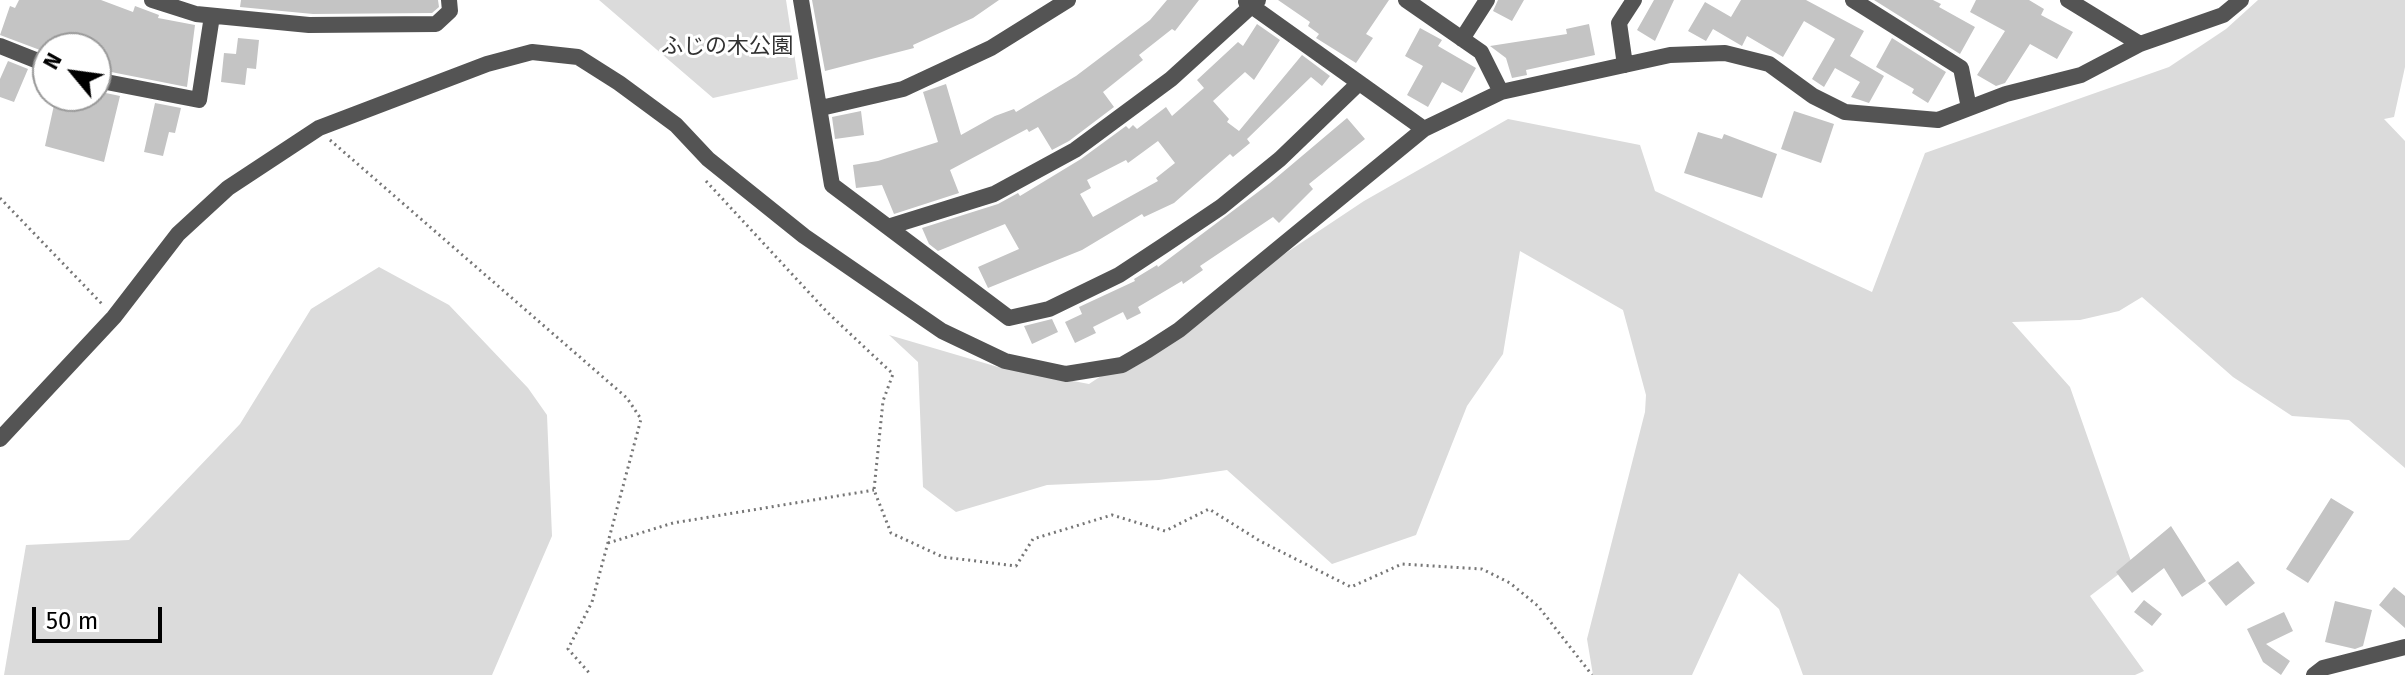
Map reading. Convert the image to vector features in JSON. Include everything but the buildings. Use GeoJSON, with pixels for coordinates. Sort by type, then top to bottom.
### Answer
{"type":"FeatureCollection","features":[{"type":"Feature","properties":{"kind":"street"},"geometry":{"type":"LineString","coordinates":[[152,0],[212,16],[309,25],[436,24],[450,11],[449,0]]}},
{"type":"Feature","properties":{"kind":"street"},"geometry":{"type":"LineString","coordinates":[[801,0],[832,185],[1009,318],[1049,309],[1119,275],[1221,207],[1280,159],[1359,83]]}},
{"type":"Feature","properties":{"kind":"street"},"geometry":{"type":"LineString","coordinates":[[821,108],[903,89],[991,48],[1068,0]]}},
{"type":"Feature","properties":{"kind":"street"},"geometry":{"type":"LineString","coordinates":[[1406,0],[1481,52],[1501,92]]}},
{"type":"Feature","properties":{"kind":"street"},"geometry":{"type":"LineString","coordinates":[[1462,39],[1487,0]]}},
{"type":"Feature","properties":{"kind":"street"},"geometry":{"type":"LineString","coordinates":[[1625,65],[1619,23],[1634,0]]}},
{"type":"Feature","properties":{"kind":"street"},"geometry":{"type":"LineString","coordinates":[[1853,0],[1961,68],[1969,108]]}},
{"type":"Feature","properties":{"kind":"street"},"geometry":{"type":"LineString","coordinates":[[2068,0],[2140,44]]}},
{"type":"Feature","properties":{"kind":"street"},"geometry":{"type":"LineString","coordinates":[[0,439],[114,317],[178,234],[228,188],[319,128],[487,64],[532,52],[578,57],[676,125],[708,159],[804,236],[942,331],[1005,361],[1066,374],[1122,365],[1179,330],[1424,129],[1501,92],[1670,55],[1725,53],[1769,64],[1813,96],[1845,112],[1938,120],[2006,94],[2081,75],[2140,44],[2223,15],[2241,0]]}},
{"type":"Feature","properties":{"kind":"street"},"geometry":{"type":"LineString","coordinates":[[888,227],[994,194],[1075,150],[1124,117],[1251,2],[1424,129]]}},
{"type":"Feature","properties":{"kind":"street"},"geometry":{"type":"LineString","coordinates":[[112,83],[199,100],[212,16]]}},
{"type":"Feature","properties":{"kind":"street"},"geometry":{"type":"LineString","coordinates":[[0,46],[32,59]]}},
{"type":"Feature","properties":{"kind":"street"},"geometry":{"type":"LineString","coordinates":[[2314,675],[2323,668],[2405,647]]}},
{"type":"Feature","properties":{"kind":"path"},"geometry":{"type":"LineString","coordinates":[[319,128],[627,398],[641,419],[592,602],[568,649],[591,675]]}},
{"type":"Feature","properties":{"kind":"path"},"geometry":{"type":"LineString","coordinates":[[704,176],[711,189],[827,312],[893,374],[883,401],[874,490],[891,533],[943,557],[1016,566],[1033,539],[1112,515],[1165,531],[1209,509],[1260,541],[1351,587],[1402,564],[1482,569],[1510,583],[1538,606],[1592,675]]}},
{"type":"Feature","properties":{"kind":"path"},"geometry":{"type":"LineString","coordinates":[[0,198],[114,317]]}},
{"type":"Feature","properties":{"kind":"path"},"geometry":{"type":"LineString","coordinates":[[607,543],[673,523],[874,490]]}},
{"type":"Feature","properties":{"kind":"green space","name":"ふじの木公園"},"geometry":{"type":"Polygon","coordinates":[[[599,0],[786,0],[798,79],[713,98],[599,0]]]}},
{"type":"Feature","properties":{"kind":"green space"},"geometry":{"type":"Polygon","coordinates":[[[2258,0],[2405,0],[2405,67],[2394,117],[2384,119],[2405,141],[2405,468],[2349,420],[2292,416],[2233,377],[2142,297],[2119,311],[2080,320],[2012,322],[2070,387],[2132,564],[2090,596],[2144,671],[2135,675],[1803,675],[1779,609],[1739,573],[1692,675],[1593,675],[1587,639],[1645,412],[1646,395],[1623,310],[1520,251],[1503,354],[1467,406],[1416,535],[1332,564],[1227,470],[1159,480],[1047,485],[956,512],[923,487],[918,362],[889,335],[998,367],[1089,384],[1364,201],[1508,119],[1640,145],[1655,191],[1872,292],[1925,153],[2169,67],[2226,29],[2258,0]]]}},
{"type":"Feature","properties":{"kind":"green space"},"geometry":{"type":"Polygon","coordinates":[[[379,267],[449,305],[528,388],[547,415],[552,536],[492,675],[4,675],[26,545],[129,540],[240,424],[311,309],[379,267]]]}}]}
